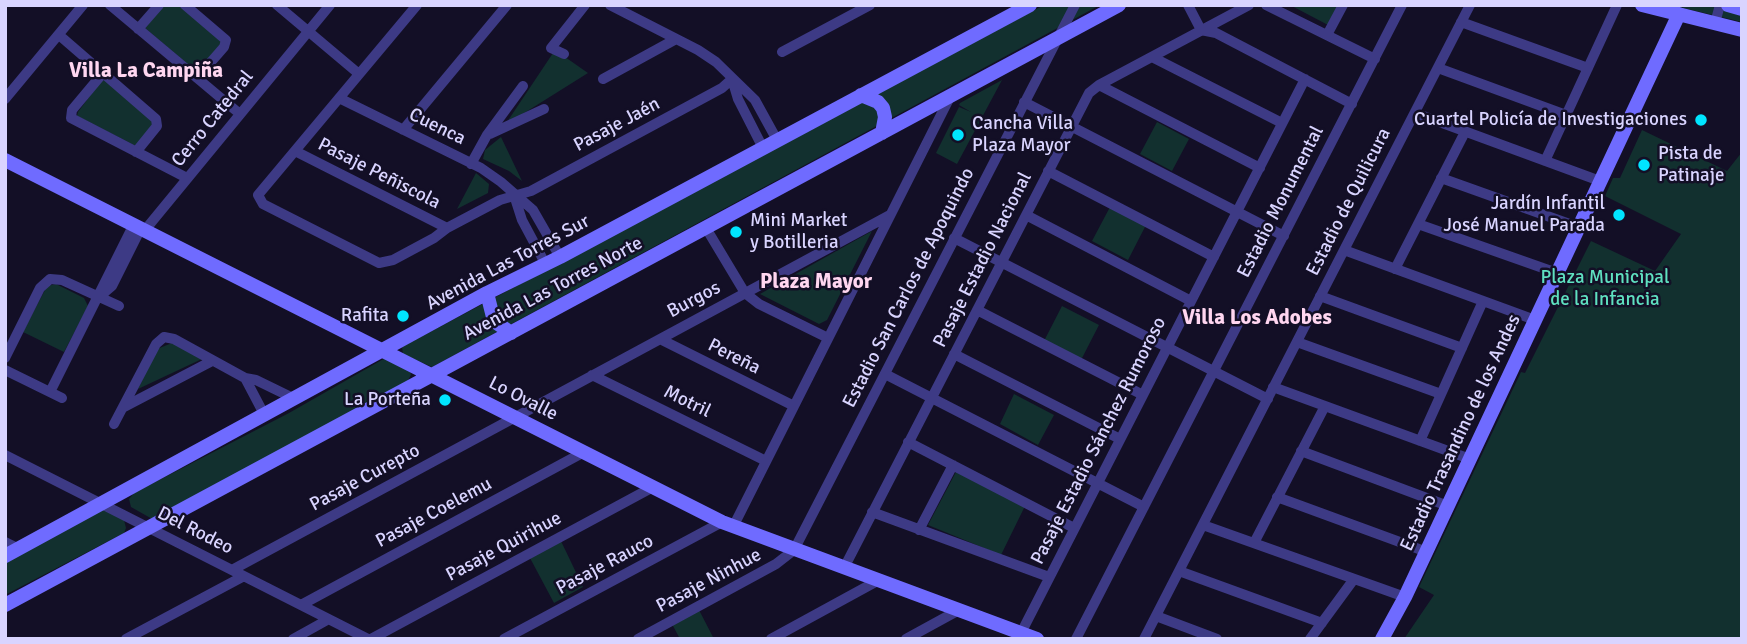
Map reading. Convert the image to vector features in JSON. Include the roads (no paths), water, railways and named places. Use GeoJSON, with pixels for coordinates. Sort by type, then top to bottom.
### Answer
{"type":"FeatureCollection","features":[{"type":"Feature","properties":{"kind":"street"},"geometry":{"type":"LineString","coordinates":[[5,99],[83,5]]}},
{"type":"Feature","properties":{"kind":"street"},"geometry":{"type":"LineString","coordinates":[[110,5],[240,114]]}},
{"type":"Feature","properties":{"kind":"street"},"geometry":{"type":"LineString","coordinates":[[138,29],[159,5]]}},
{"type":"Feature","properties":{"kind":"street"},"geometry":{"type":"LineString","coordinates":[[186,5],[226,40],[224,47],[197,78]]}},
{"type":"Feature","properties":{"kind":"street"},"geometry":{"type":"LineString","coordinates":[[277,5],[359,74]]}},
{"type":"Feature","properties":{"kind":"street","name":"Cerro Catedral"},"geometry":{"type":"LineString","coordinates":[[50,392],[98,298],[140,228],[187,178],[330,5]]}},
{"type":"Feature","properties":{"kind":"street"},"geometry":{"type":"LineString","coordinates":[[295,151],[416,5]]}},
{"type":"Feature","properties":{"kind":"street"},"geometry":{"type":"LineString","coordinates":[[403,130],[507,5]]}},
{"type":"Feature","properties":{"kind":"street"},"geometry":{"type":"LineString","coordinates":[[564,54],[551,48],[585,5]]}},
{"type":"Feature","properties":{"kind":"street"},"geometry":{"type":"LineString","coordinates":[[610,5],[707,56],[755,100],[777,140]]}},
{"type":"Feature","properties":{"kind":"street"},"geometry":{"type":"LineString","coordinates":[[782,52],[870,5]]}},
{"type":"Feature","properties":{"kind":"street","name":"Estadio San Carlos de Apoquindo"},"geometry":{"type":"LineString","coordinates":[[794,550],[1075,5]]}},
{"type":"Feature","properties":{"kind":"street","name":"Avenida Las Torres Norte"},"geometry":{"type":"LineString","coordinates":[[5,605],[1119,5]]}},
{"type":"Feature","properties":{"kind":"street"},"geometry":{"type":"LineString","coordinates":[[1188,5],[1202,30],[1216,33],[1352,104]]}},
{"type":"Feature","properties":{"kind":"street","name":"Pasaje Estadio Nacional"},"geometry":{"type":"LineString","coordinates":[[844,568],[1086,97],[1099,85],[1249,5]]}},
{"type":"Feature","properties":{"kind":"street"},"geometry":{"type":"LineString","coordinates":[[1266,5],[1374,59]]}},
{"type":"Feature","properties":{"kind":"street"},"geometry":{"type":"LineString","coordinates":[[1327,35],[1343,5]]}},
{"type":"Feature","properties":{"kind":"street","name":"Estadio Monumental"},"geometry":{"type":"LineString","coordinates":[[1076,639],[1402,5]]}},
{"type":"Feature","properties":{"kind":"street","name":"Estadio de Quilicura"},"geometry":{"type":"LineString","coordinates":[[1144,639],[1470,5]]}},
{"type":"Feature","properties":{"kind":"street"},"geometry":{"type":"LineString","coordinates":[[1545,161],[1617,5]]}},
{"type":"Feature","properties":{"kind":"street"},"geometry":{"type":"LineString","coordinates":[[1642,5],[1742,30]]}},
{"type":"Feature","properties":{"kind":"street"},"geometry":{"type":"LineString","coordinates":[[1715,23],[1720,5]]}},
{"type":"Feature","properties":{"kind":"street"},"geometry":{"type":"LineString","coordinates":[[1728,5],[1742,9]]}},
{"type":"Feature","properties":{"kind":"street","name":"Avenida Las Torres Sur"},"geometry":{"type":"LineString","coordinates":[[5,556],[12,546],[102,504],[487,293],[546,265],[764,148],[1006,12],[1024,7]]}},
{"type":"Feature","properties":{"kind":"street","name":"Estadio Trasandino de los Andes"},"geometry":{"type":"LineString","coordinates":[[1382,639],[1427,551],[1679,14]]}},
{"type":"Feature","properties":{"kind":"street"},"geometry":{"type":"LineString","coordinates":[[1461,22],[1588,68]]}},
{"type":"Feature","properties":{"kind":"street"},"geometry":{"type":"LineString","coordinates":[[59,35],[157,121],[157,126],[136,152]]}},
{"type":"Feature","properties":{"kind":"street"},"geometry":{"type":"LineString","coordinates":[[603,79],[676,39]]}},
{"type":"Feature","properties":{"kind":"street"},"geometry":{"type":"LineString","coordinates":[[1152,57],[1282,123]]}},
{"type":"Feature","properties":{"kind":"street"},"geometry":{"type":"LineString","coordinates":[[1438,68],[1566,115]]}},
{"type":"Feature","properties":{"kind":"street"},"geometry":{"type":"LineString","coordinates":[[103,73],[72,110],[71,118],[187,178]]}},
{"type":"Feature","properties":{"kind":"street"},"geometry":{"type":"LineString","coordinates":[[732,79],[742,106],[764,148]]}},
{"type":"Feature","properties":{"kind":"street","name":"Pasaje Jaén"},"geometry":{"type":"LineString","coordinates":[[295,151],[259,192],[258,198],[263,204],[374,261],[384,263],[514,195],[531,191],[722,88],[732,79]]}},
{"type":"Feature","properties":{"kind":"street","name":"Pasaje Estadio Sánchez Rumoroso"},"geometry":{"type":"LineString","coordinates":[[1020,633],[1305,79]]}},
{"type":"Feature","properties":{"kind":"street"},"geometry":{"type":"LineString","coordinates":[[1099,85],[1259,167]]}},
{"type":"Feature","properties":{"kind":"street"},"geometry":{"type":"LineString","coordinates":[[471,164],[487,135],[523,86]]}},
{"type":"Feature","properties":{"kind":"street"},"geometry":{"type":"LineString","coordinates":[[861,95],[878,102],[883,108],[883,133]]}},
{"type":"Feature","properties":{"kind":"street"},"geometry":{"type":"LineString","coordinates":[[727,524],[766,461],[951,97]]}},
{"type":"Feature","properties":{"kind":"street","name":"Cuenca"},"geometry":{"type":"LineString","coordinates":[[339,98],[471,164],[501,182],[533,210],[560,257]]}},
{"type":"Feature","properties":{"kind":"street"},"geometry":{"type":"LineString","coordinates":[[742,106],[747,100],[755,100]]}},
{"type":"Feature","properties":{"kind":"street"},"geometry":{"type":"LineString","coordinates":[[1024,102],[1284,236]]}},
{"type":"Feature","properties":{"kind":"street"},"geometry":{"type":"LineString","coordinates":[[487,135],[544,109]]}},
{"type":"Feature","properties":{"kind":"street"},"geometry":{"type":"LineString","coordinates":[[1415,113],[1600,181]]}},
{"type":"Feature","properties":{"kind":"street"},"geometry":{"type":"LineString","coordinates":[[1395,269],[1465,132]]}},
{"type":"Feature","properties":{"kind":"street","name":"Pasaje Peñiscola"},"geometry":{"type":"LineString","coordinates":[[295,151],[447,228]]}},
{"type":"Feature","properties":{"kind":"street","name":"Lo Ovalle"},"geometry":{"type":"LineString","coordinates":[[5,160],[727,524],[1037,639]]}},
{"type":"Feature","properties":{"kind":"street"},"geometry":{"type":"LineString","coordinates":[[1048,171],[1214,257]]}},
{"type":"Feature","properties":{"kind":"street"},"geometry":{"type":"LineString","coordinates":[[1441,177],[1578,228]]}},
{"type":"Feature","properties":{"kind":"street"},"geometry":{"type":"LineString","coordinates":[[514,195],[522,220],[546,265]]}},
{"type":"Feature","properties":{"kind":"street","name":"Burgos"},"geometry":{"type":"LineString","coordinates":[[515,416],[890,215]]}},
{"type":"Feature","properties":{"kind":"street"},"geometry":{"type":"LineString","coordinates":[[1026,215],[1191,301]]}},
{"type":"Feature","properties":{"kind":"street"},"geometry":{"type":"LineString","coordinates":[[1418,223],[1557,273]]}},
{"type":"Feature","properties":{"kind":"street"},"geometry":{"type":"LineString","coordinates":[[706,228],[745,293],[760,304],[828,338]]}},
{"type":"Feature","properties":{"kind":"street"},"geometry":{"type":"LineString","coordinates":[[954,238],[1268,399]]}},
{"type":"Feature","properties":{"kind":"street"},"geometry":{"type":"LineString","coordinates":[[1344,250],[1535,320]]}},
{"type":"Feature","properties":{"kind":"street"},"geometry":{"type":"LineString","coordinates":[[5,358],[46,281],[58,278],[118,306]]}},
{"type":"Feature","properties":{"kind":"street"},"geometry":{"type":"LineString","coordinates":[[487,293],[489,311],[494,321],[511,333]]}},
{"type":"Feature","properties":{"kind":"street"},"geometry":{"type":"LineString","coordinates":[[1320,296],[1462,348]]}},
{"type":"Feature","properties":{"kind":"street"},"geometry":{"type":"LineString","coordinates":[[1420,441],[1483,301]]}},
{"type":"Feature","properties":{"kind":"street"},"geometry":{"type":"LineString","coordinates":[[977,310],[1143,395]]}},
{"type":"Feature","properties":{"kind":"street"},"geometry":{"type":"LineString","coordinates":[[114,424],[161,339],[171,338],[245,378],[256,380],[296,399]]}},
{"type":"Feature","properties":{"kind":"street","name":"Pereña"},"geometry":{"type":"LineString","coordinates":[[660,339],[794,406]]}},
{"type":"Feature","properties":{"kind":"street"},"geometry":{"type":"LineString","coordinates":[[1297,342],[1441,394]]}},
{"type":"Feature","properties":{"kind":"street"},"geometry":{"type":"LineString","coordinates":[[954,354],[1120,439]]}},
{"type":"Feature","properties":{"kind":"street"},"geometry":{"type":"LineString","coordinates":[[123,407],[212,361]]}},
{"type":"Feature","properties":{"kind":"street"},"geometry":{"type":"LineString","coordinates":[[5,370],[62,398]]}},
{"type":"Feature","properties":{"kind":"street"},"geometry":{"type":"LineString","coordinates":[[885,374],[1144,507]]}},
{"type":"Feature","properties":{"kind":"street","name":"Motril"},"geometry":{"type":"LineString","coordinates":[[592,375],[766,461]]}},
{"type":"Feature","properties":{"kind":"street"},"geometry":{"type":"LineString","coordinates":[[245,378],[265,416]]}},
{"type":"Feature","properties":{"kind":"street"},"geometry":{"type":"LineString","coordinates":[[1273,387],[1470,459]]}},
{"type":"Feature","properties":{"kind":"street"},"geometry":{"type":"LineString","coordinates":[[1254,543],[1325,406]]}},
{"type":"Feature","properties":{"kind":"street","name":"Pasaje Curepto"},"geometry":{"type":"LineString","coordinates":[[232,570],[515,416]]}},
{"type":"Feature","properties":{"kind":"street"},"geometry":{"type":"LineString","coordinates":[[908,442],[1074,528]]}},
{"type":"Feature","properties":{"kind":"street","name":"Pasaje Coelemu"},"geometry":{"type":"LineString","coordinates":[[301,605],[584,452]]}},
{"type":"Feature","properties":{"kind":"street"},"geometry":{"type":"LineString","coordinates":[[1301,452],[1448,506]]}},
{"type":"Feature","properties":{"kind":"street","name":"Del Rodeo"},"geometry":{"type":"LineString","coordinates":[[5,455],[370,639]]}},
{"type":"Feature","properties":{"kind":"street"},"geometry":{"type":"LineString","coordinates":[[919,530],[953,465]]}},
{"type":"Feature","properties":{"kind":"street","name":"Pasaje Quirihue"},"geometry":{"type":"LineString","coordinates":[[370,639],[653,487]]}},
{"type":"Feature","properties":{"kind":"street"},"geometry":{"type":"LineString","coordinates":[[1277,497],[1427,551]]}},
{"type":"Feature","properties":{"kind":"street"},"geometry":{"type":"LineString","coordinates":[[872,512],[1049,577]]}},
{"type":"Feature","properties":{"kind":"street","name":"Pasaje Rauco"},"geometry":{"type":"LineString","coordinates":[[504,639],[727,524]]}},
{"type":"Feature","properties":{"kind":"street"},"geometry":{"type":"LineString","coordinates":[[1203,525],[1405,597]]}},
{"type":"Feature","properties":{"kind":"street","name":"Pasaje Ninhue"},"geometry":{"type":"LineString","coordinates":[[638,639],[781,561],[794,550]]}},
{"type":"Feature","properties":{"kind":"street"},"geometry":{"type":"LineString","coordinates":[[1179,571],[1322,623]]}},
{"type":"Feature","properties":{"kind":"street"},"geometry":{"type":"LineString","coordinates":[[126,639],[244,576]]}},
{"type":"Feature","properties":{"kind":"street"},"geometry":{"type":"LineString","coordinates":[[1310,639],[1354,579]]}},
{"type":"Feature","properties":{"kind":"street"},"geometry":{"type":"LineString","coordinates":[[771,639],[879,580]]}},
{"type":"Feature","properties":{"kind":"street"},"geometry":{"type":"LineString","coordinates":[[906,639],[959,610]]}},
{"type":"Feature","properties":{"kind":"street"},"geometry":{"type":"LineString","coordinates":[[1156,616],[1217,639]]}},
{"type":"Feature","properties":{"kind":"street"},"geometry":{"type":"LineString","coordinates":[[293,639],[329,619]]}},
{"type":"Feature","properties":{"kind":"place","name":"Cuartel Policía de Investigaciones"},"geometry":{"type":"Point","coordinates":[1701,120]}},
{"type":"Feature","properties":{"kind":"place","name":"Cancha Villa Plaza Mayor"},"geometry":{"type":"Point","coordinates":[958,135]}},
{"type":"Feature","properties":{"kind":"place","name":"Pista de Patinaje"},"geometry":{"type":"Point","coordinates":[1644,165]}},
{"type":"Feature","properties":{"kind":"place","name":"Jardín Infantil José Manuel Parada"},"geometry":{"type":"Point","coordinates":[1619,215]}},
{"type":"Feature","properties":{"kind":"place","name":"Mini Market y Botilleria"},"geometry":{"type":"Point","coordinates":[736,232]}},
{"type":"Feature","properties":{"kind":"place","name":"Rafita"},"geometry":{"type":"Point","coordinates":[403,316]}},
{"type":"Feature","properties":{"kind":"place","name":"La Porteña"},"geometry":{"type":"Point","coordinates":[445,400]}},
{"type":"Feature","properties":{"kind":"district","name":"Villa La Campiña"},"geometry":{"type":"Point","coordinates":[146,71]}},
{"type":"Feature","properties":{"kind":"district","name":"Plaza Mayor"},"geometry":{"type":"Point","coordinates":[816,282]}},
{"type":"Feature","properties":{"kind":"district","name":"Villa Los Adobes"},"geometry":{"type":"Point","coordinates":[1257,318]}},
{"type":"Feature","properties":{"kind":"park label","name":"Plaza Municipal de la Infancia"},"geometry":{"type":"Point","coordinates":[1605,289]}}]}
